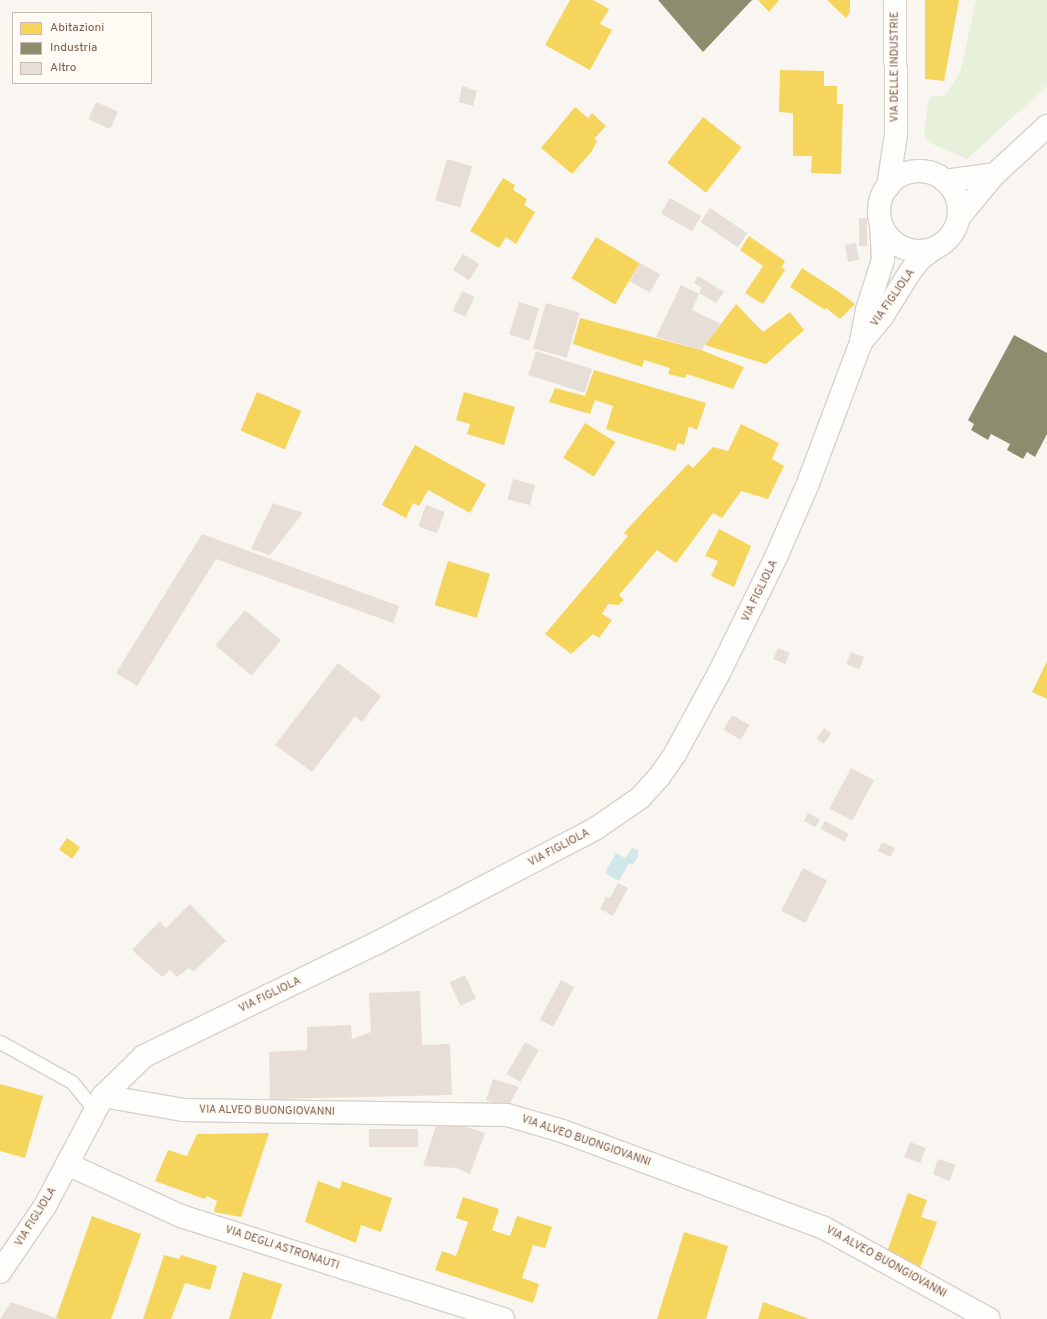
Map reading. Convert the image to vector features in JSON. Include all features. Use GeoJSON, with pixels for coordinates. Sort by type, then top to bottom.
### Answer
{"type":"FeatureCollection","features":[{"type":"Feature","properties":{"kind":"street","name":"VIA DELLE INDUSTRIE"},"geometry":{"type":"LineString","coordinates":[[861,342],[867,310],[883,260],[879,211],[888,187],[896,134],[895,0]]}},
{"type":"Feature","properties":{"kind":"street"},"geometry":{"type":"LineString","coordinates":[[959,217],[995,174],[1047,126]]}},
{"type":"Feature","properties":{"kind":"street","name":"VIA DELLE INDUSTRIE"},"geometry":{"type":"LineString","coordinates":[[896,134],[921,172]]}},
{"type":"Feature","properties":{"kind":"street"},"geometry":{"type":"LineString","coordinates":[[881,223],[896,244],[908,250],[922,251],[935,248],[946,241],[955,230],[959,217],[959,204],[954,191],[945,181],[933,174],[921,172],[908,173],[888,187]]}},
{"type":"Feature","properties":{"kind":"street"},"geometry":{"type":"LineString","coordinates":[[945,181],[995,174]]}},
{"type":"Feature","properties":{"kind":"street","name":"VIA FIGLIOLA"},"geometry":{"type":"LineString","coordinates":[[0,1272],[46,1206],[99,1103],[144,1056],[375,944],[595,829],[640,798],[675,754],[748,616],[808,486],[861,342],[882,317],[914,267],[935,248]]}},
{"type":"Feature","properties":{"kind":"street","name":"VIA ALVEO BUONGIOVANNI"},"geometry":{"type":"LineString","coordinates":[[99,1103],[183,1110],[507,1115],[562,1131],[824,1228],[988,1319]]}},
{"type":"Feature","properties":{"kind":"street","name":"VIA DEGLI ASTRONAUTI"},"geometry":{"type":"LineString","coordinates":[[67,1164],[181,1216],[503,1319]]}},
{"type":"Feature","properties":{"kind":"lane"},"geometry":{"type":"LineString","coordinates":[[0,1042],[72,1082],[99,1103]]}},
{"type":"Feature","properties":{"kind":"green space"},"geometry":{"type":"Polygon","coordinates":[[[976,0],[1047,0],[1047,86],[967,159],[928,142],[924,133],[929,97],[945,95],[960,73],[976,0]]]}},
{"type":"Feature","properties":{"kind":"water"},"geometry":{"type":"Polygon","coordinates":[[[632,848],[638,850],[638,856],[633,865],[629,863],[619,881],[605,873],[616,853],[625,858],[632,848]]]}},
{"type":"Feature","properties":{"kind":"building: Abitazioni"},"geometry":{"type":"Polygon","coordinates":[[[570,0],[593,0],[609,9],[600,24],[612,30],[590,70],[545,45],[570,0]]]}},
{"type":"Feature","properties":{"kind":"building: Abitazioni"},"geometry":{"type":"Polygon","coordinates":[[[758,0],[779,0],[769,12],[758,0]]]}},
{"type":"Feature","properties":{"kind":"building: Abitazioni"},"geometry":{"type":"Polygon","coordinates":[[[827,0],[850,0],[850,12],[846,18],[827,0]]]}},
{"type":"Feature","properties":{"kind":"building: Abitazioni"},"geometry":{"type":"Polygon","coordinates":[[[925,0],[959,0],[944,81],[925,79],[925,0]]]}},
{"type":"Feature","properties":{"kind":"building: Abitazioni"},"geometry":{"type":"Polygon","coordinates":[[[780,70],[824,71],[824,86],[837,86],[837,104],[843,104],[841,174],[811,173],[812,156],[793,156],[793,113],[779,112],[780,70]]]}},
{"type":"Feature","properties":{"kind":"building: Abitazioni"},"geometry":{"type":"Polygon","coordinates":[[[575,107],[588,118],[592,113],[606,126],[594,139],[597,141],[592,151],[572,174],[541,148],[575,107]]]}},
{"type":"Feature","properties":{"kind":"building: Abitazioni"},"geometry":{"type":"Polygon","coordinates":[[[703,117],[742,147],[706,193],[667,163],[703,117]]]}},
{"type":"Feature","properties":{"kind":"building: Abitazioni"},"geometry":{"type":"Polygon","coordinates":[[[503,178],[515,185],[513,190],[527,199],[524,205],[535,212],[516,244],[506,237],[499,248],[470,231],[503,178]]]}},
{"type":"Feature","properties":{"kind":"building: Abitazioni"},"geometry":{"type":"Polygon","coordinates":[[[749,236],[785,261],[782,267],[785,270],[763,304],[745,293],[763,266],[740,250],[749,236]]]}},
{"type":"Feature","properties":{"kind":"building: Abitazioni"},"geometry":{"type":"Polygon","coordinates":[[[596,237],[640,263],[615,304],[571,278],[596,237]]]}},
{"type":"Feature","properties":{"kind":"building: Abitazioni"},"geometry":{"type":"Polygon","coordinates":[[[802,268],[855,304],[840,319],[826,308],[825,310],[790,287],[802,268]]]}},
{"type":"Feature","properties":{"kind":"building: Abitazioni"},"geometry":{"type":"Polygon","coordinates":[[[736,304],[763,332],[790,312],[804,330],[766,364],[705,345],[736,304]]]}},
{"type":"Feature","properties":{"kind":"building: Abitazioni"},"geometry":{"type":"Polygon","coordinates":[[[580,318],[701,350],[744,367],[733,389],[687,374],[685,378],[668,374],[670,368],[644,360],[642,367],[573,344],[580,318]]]}},
{"type":"Feature","properties":{"kind":"building: Abitazioni"},"geometry":{"type":"Polygon","coordinates":[[[594,370],[706,403],[697,430],[689,426],[684,445],[678,443],[675,451],[606,429],[613,406],[595,400],[590,414],[549,402],[555,388],[585,396],[594,370]]]}},
{"type":"Feature","properties":{"kind":"building: Abitazioni"},"geometry":{"type":"Polygon","coordinates":[[[257,392],[301,411],[285,449],[241,431],[257,392]]]}},
{"type":"Feature","properties":{"kind":"building: Abitazioni"},"geometry":{"type":"Polygon","coordinates":[[[464,392],[515,407],[504,445],[467,434],[470,424],[456,420],[464,392]]]}},
{"type":"Feature","properties":{"kind":"building: Abitazioni"},"geometry":{"type":"Polygon","coordinates":[[[585,423],[616,442],[594,477],[563,458],[585,423]]]}},
{"type":"Feature","properties":{"kind":"building: Abitazioni"},"geometry":{"type":"Polygon","coordinates":[[[741,424],[779,443],[772,459],[784,466],[768,499],[741,491],[722,518],[713,513],[676,563],[657,550],[619,595],[624,600],[618,605],[608,604],[602,614],[612,620],[599,638],[593,634],[571,654],[545,634],[628,536],[624,533],[643,512],[688,464],[693,468],[713,447],[728,451],[741,424]]]}},
{"type":"Feature","properties":{"kind":"building: Abitazioni"},"geometry":{"type":"Polygon","coordinates":[[[415,445],[486,484],[470,513],[428,490],[419,506],[413,503],[406,518],[382,505],[415,445]]]}},
{"type":"Feature","properties":{"kind":"building: Abitazioni"},"geometry":{"type":"Polygon","coordinates":[[[719,529],[751,546],[734,587],[711,576],[718,561],[705,556],[719,529]]]}},
{"type":"Feature","properties":{"kind":"building: Abitazioni"},"geometry":{"type":"Polygon","coordinates":[[[448,561],[490,574],[477,618],[435,605],[448,561]]]}},
{"type":"Feature","properties":{"kind":"building: Abitazioni"},"geometry":{"type":"Polygon","coordinates":[[[1047,661],[1047,699],[1032,692],[1047,661]]]}},
{"type":"Feature","properties":{"kind":"building: Abitazioni"},"geometry":{"type":"Polygon","coordinates":[[[67,838],[80,847],[72,859],[59,849],[67,838]]]}},
{"type":"Feature","properties":{"kind":"building: Abitazioni"},"geometry":{"type":"Polygon","coordinates":[[[0,1084],[43,1096],[25,1158],[0,1151],[0,1084]]]}},
{"type":"Feature","properties":{"kind":"building: Abitazioni"},"geometry":{"type":"Polygon","coordinates":[[[269,1133],[241,1217],[214,1212],[217,1201],[207,1196],[205,1199],[155,1181],[168,1150],[187,1156],[197,1134],[269,1133]]]}},
{"type":"Feature","properties":{"kind":"building: Abitazioni"},"geometry":{"type":"Polygon","coordinates":[[[318,1181],[340,1189],[342,1181],[392,1198],[381,1232],[361,1225],[356,1243],[305,1222],[318,1181]]]}},
{"type":"Feature","properties":{"kind":"building: Abitazioni"},"geometry":{"type":"Polygon","coordinates":[[[908,1193],[927,1200],[921,1217],[937,1222],[920,1268],[887,1252],[908,1193]]]}},
{"type":"Feature","properties":{"kind":"building: Abitazioni"},"geometry":{"type":"Polygon","coordinates":[[[463,1197],[499,1209],[492,1230],[510,1236],[517,1216],[552,1227],[545,1248],[533,1245],[522,1278],[539,1284],[533,1303],[435,1270],[442,1251],[456,1256],[468,1222],[456,1218],[463,1197]]]}},
{"type":"Feature","properties":{"kind":"building: Abitazioni"},"geometry":{"type":"Polygon","coordinates":[[[92,1216],[141,1234],[111,1319],[56,1318],[92,1216]]]}},
{"type":"Feature","properties":{"kind":"building: Abitazioni"},"geometry":{"type":"Polygon","coordinates":[[[684,1232],[728,1246],[706,1319],[657,1319],[684,1232]]]}},
{"type":"Feature","properties":{"kind":"building: Abitazioni"},"geometry":{"type":"Polygon","coordinates":[[[164,1255],[179,1259],[181,1255],[217,1266],[210,1290],[185,1283],[171,1319],[143,1319],[164,1255]]]}},
{"type":"Feature","properties":{"kind":"building: Abitazioni"},"geometry":{"type":"Polygon","coordinates":[[[243,1272],[282,1284],[271,1319],[229,1319],[243,1272]]]}},
{"type":"Feature","properties":{"kind":"building: Abitazioni"},"geometry":{"type":"Polygon","coordinates":[[[763,1302],[807,1318],[807,1319],[758,1319],[763,1302]]]}},
{"type":"Feature","properties":{"kind":"building: Industria"},"geometry":{"type":"Polygon","coordinates":[[[658,0],[752,0],[703,52],[658,0]]]}},
{"type":"Feature","properties":{"kind":"building: Industria"},"geometry":{"type":"Polygon","coordinates":[[[1014,335],[1047,353],[1047,434],[1035,457],[1027,452],[1023,459],[1007,450],[1010,444],[991,434],[988,440],[971,430],[974,424],[968,420],[1014,335]]]}},
{"type":"Feature","properties":{"kind":"building: Altro"},"geometry":{"type":"Polygon","coordinates":[[[462,86],[477,91],[473,106],[459,102],[462,86]]]}},
{"type":"Feature","properties":{"kind":"building: Altro"},"geometry":{"type":"Polygon","coordinates":[[[96,102],[118,112],[110,129],[88,119],[96,102]]]}},
{"type":"Feature","properties":{"kind":"building: Altro"},"geometry":{"type":"Polygon","coordinates":[[[447,159],[472,166],[460,208],[435,200],[447,159]]]}},
{"type":"Feature","properties":{"kind":"building: Altro"},"geometry":{"type":"Polygon","coordinates":[[[670,198],[701,216],[692,232],[661,214],[670,198]]]}},
{"type":"Feature","properties":{"kind":"building: Altro"},"geometry":{"type":"Polygon","coordinates":[[[710,208],[747,233],[738,247],[700,222],[710,208]]]}},
{"type":"Feature","properties":{"kind":"building: Altro"},"geometry":{"type":"Polygon","coordinates":[[[859,218],[867,218],[867,246],[859,246],[859,218]]]}},
{"type":"Feature","properties":{"kind":"building: Altro"},"geometry":{"type":"Polygon","coordinates":[[[856,243],[859,260],[848,262],[845,245],[856,243]]]}},
{"type":"Feature","properties":{"kind":"building: Altro"},"geometry":{"type":"Polygon","coordinates":[[[463,254],[479,264],[469,280],[453,270],[463,254]]]}},
{"type":"Feature","properties":{"kind":"building: Altro"},"geometry":{"type":"Polygon","coordinates":[[[640,263],[660,274],[650,293],[630,281],[640,263]]]}},
{"type":"Feature","properties":{"kind":"building: Altro"},"geometry":{"type":"Polygon","coordinates":[[[698,276],[724,292],[716,303],[699,293],[702,288],[694,283],[698,276]]]}},
{"type":"Feature","properties":{"kind":"building: Altro"},"geometry":{"type":"Polygon","coordinates":[[[681,285],[699,294],[692,310],[721,324],[701,350],[656,337],[681,285]]]}},
{"type":"Feature","properties":{"kind":"building: Altro"},"geometry":{"type":"Polygon","coordinates":[[[462,291],[475,297],[465,317],[453,311],[462,291]]]}},
{"type":"Feature","properties":{"kind":"building: Altro"},"geometry":{"type":"Polygon","coordinates":[[[519,302],[539,308],[529,341],[509,335],[519,302]]]}},
{"type":"Feature","properties":{"kind":"building: Altro"},"geometry":{"type":"Polygon","coordinates":[[[546,303],[580,313],[567,358],[533,348],[546,303]]]}},
{"type":"Feature","properties":{"kind":"building: Altro"},"geometry":{"type":"Polygon","coordinates":[[[536,351],[592,369],[584,393],[528,375],[536,351]]]}},
{"type":"Feature","properties":{"kind":"building: Altro"},"geometry":{"type":"Polygon","coordinates":[[[513,479],[535,485],[530,505],[508,499],[513,479]]]}},
{"type":"Feature","properties":{"kind":"building: Altro"},"geometry":{"type":"Polygon","coordinates":[[[273,503],[303,513],[270,555],[251,549],[273,503]]]}},
{"type":"Feature","properties":{"kind":"building: Altro"},"geometry":{"type":"Polygon","coordinates":[[[426,505],[445,512],[437,533],[418,527],[426,505]]]}},
{"type":"Feature","properties":{"kind":"building: Altro"},"geometry":{"type":"Polygon","coordinates":[[[202,534],[399,606],[393,623],[216,559],[137,686],[116,673],[202,534]]]}},
{"type":"Feature","properties":{"kind":"building: Altro"},"geometry":{"type":"Polygon","coordinates":[[[245,610],[281,640],[251,675],[215,645],[245,610]]]}},
{"type":"Feature","properties":{"kind":"building: Altro"},"geometry":{"type":"Polygon","coordinates":[[[778,648],[790,653],[785,664],[773,659],[778,648]]]}},
{"type":"Feature","properties":{"kind":"building: Altro"},"geometry":{"type":"Polygon","coordinates":[[[851,652],[864,657],[859,669],[846,664],[851,652]]]}},
{"type":"Feature","properties":{"kind":"building: Altro"},"geometry":{"type":"Polygon","coordinates":[[[338,663],[381,696],[362,722],[355,716],[312,772],[275,745],[338,663]]]}},
{"type":"Feature","properties":{"kind":"building: Altro"},"geometry":{"type":"Polygon","coordinates":[[[732,715],[749,725],[741,740],[724,730],[732,715]]]}},
{"type":"Feature","properties":{"kind":"building: Altro"},"geometry":{"type":"Polygon","coordinates":[[[824,728],[831,733],[824,744],[816,739],[824,728]]]}},
{"type":"Feature","properties":{"kind":"building: Altro"},"geometry":{"type":"Polygon","coordinates":[[[851,768],[874,780],[852,821],[829,809],[851,768]]]}},
{"type":"Feature","properties":{"kind":"building: Altro"},"geometry":{"type":"Polygon","coordinates":[[[808,813],[820,819],[815,827],[804,821],[808,813]]]}},
{"type":"Feature","properties":{"kind":"building: Altro"},"geometry":{"type":"Polygon","coordinates":[[[825,821],[849,834],[845,842],[821,829],[825,821]]]}},
{"type":"Feature","properties":{"kind":"building: Altro"},"geometry":{"type":"Polygon","coordinates":[[[882,842],[895,848],[890,857],[878,851],[882,842]]]}},
{"type":"Feature","properties":{"kind":"building: Altro"},"geometry":{"type":"Polygon","coordinates":[[[803,868],[827,880],[805,923],[781,911],[803,868]]]}},
{"type":"Feature","properties":{"kind":"building: Altro"},"geometry":{"type":"Polygon","coordinates":[[[618,883],[628,888],[613,916],[600,909],[606,897],[610,898],[618,883]]]}},
{"type":"Feature","properties":{"kind":"building: Altro"},"geometry":{"type":"Polygon","coordinates":[[[190,904],[226,941],[193,972],[189,968],[177,977],[170,970],[162,977],[132,950],[160,921],[166,928],[190,904]]]}},
{"type":"Feature","properties":{"kind":"building: Altro"},"geometry":{"type":"Polygon","coordinates":[[[465,975],[476,999],[461,1006],[450,982],[465,975]]]}},
{"type":"Feature","properties":{"kind":"building: Altro"},"geometry":{"type":"Polygon","coordinates":[[[561,980],[574,987],[553,1027],[540,1020],[561,980]]]}},
{"type":"Feature","properties":{"kind":"building: Altro"},"geometry":{"type":"Polygon","coordinates":[[[420,991],[422,1045],[450,1044],[452,1095],[270,1099],[269,1052],[307,1050],[307,1027],[351,1025],[352,1039],[371,1032],[369,993],[420,991]]]}},
{"type":"Feature","properties":{"kind":"building: Altro"},"geometry":{"type":"Polygon","coordinates":[[[525,1042],[539,1050],[520,1082],[506,1074],[525,1042]]]}},
{"type":"Feature","properties":{"kind":"building: Altro"},"geometry":{"type":"Polygon","coordinates":[[[493,1079],[519,1087],[507,1108],[486,1100],[493,1079]]]}},
{"type":"Feature","properties":{"kind":"building: Altro"},"geometry":{"type":"Polygon","coordinates":[[[437,1123],[471,1128],[485,1133],[470,1174],[456,1168],[423,1166],[437,1123]]]}},
{"type":"Feature","properties":{"kind":"building: Altro"},"geometry":{"type":"Polygon","coordinates":[[[369,1129],[418,1129],[418,1147],[369,1147],[369,1129]]]}},
{"type":"Feature","properties":{"kind":"building: Altro"},"geometry":{"type":"Polygon","coordinates":[[[910,1142],[926,1148],[920,1163],[904,1157],[910,1142]]]}},
{"type":"Feature","properties":{"kind":"building: Altro"},"geometry":{"type":"Polygon","coordinates":[[[938,1159],[956,1165],[949,1181],[933,1174],[938,1159]]]}},
{"type":"Feature","properties":{"kind":"building: Altro"},"geometry":{"type":"Polygon","coordinates":[[[11,1302],[59,1319],[0,1319],[11,1302]]]}}]}
